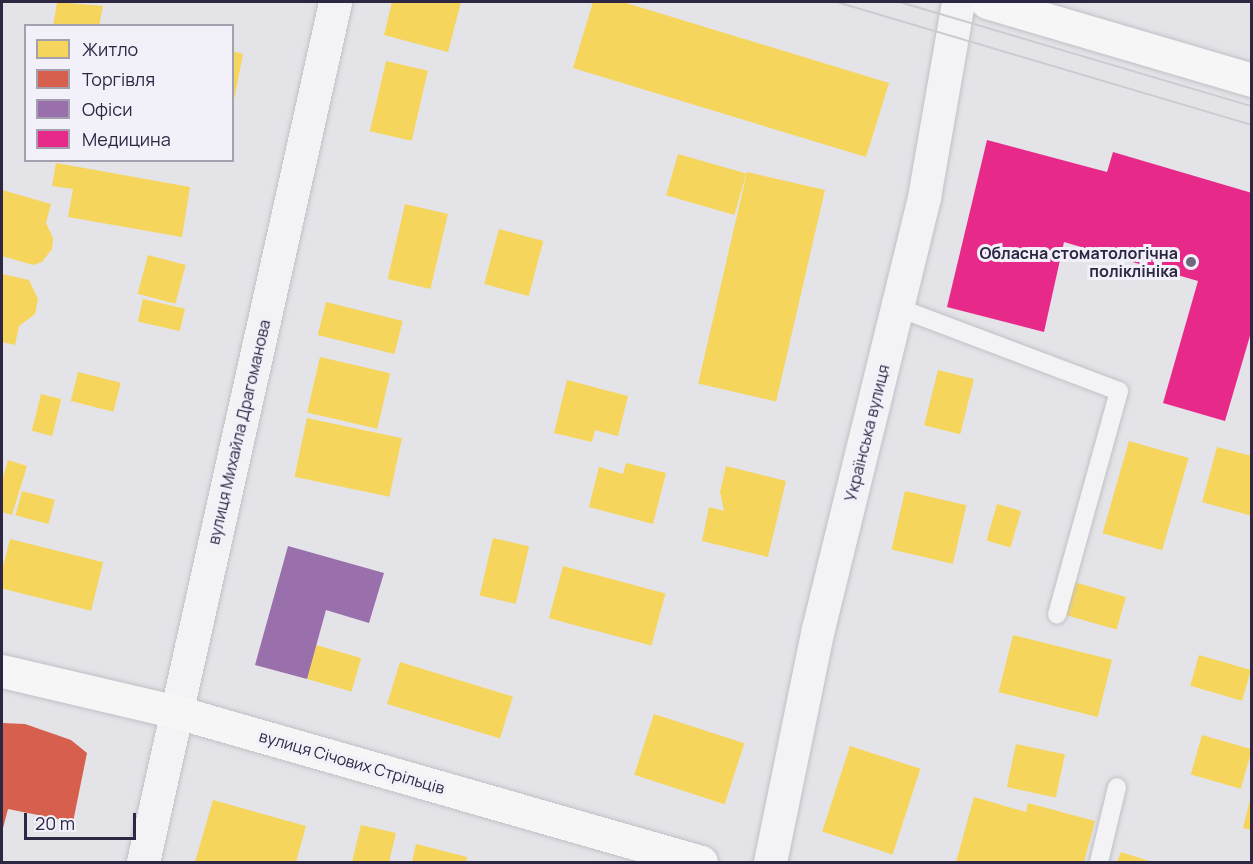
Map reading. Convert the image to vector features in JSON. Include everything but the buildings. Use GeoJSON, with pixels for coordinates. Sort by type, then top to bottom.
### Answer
{"type":"FeatureCollection","features":[{"type":"Feature","properties":{"kind":"main road"},"geometry":{"type":"LineString","coordinates":[[987,2],[1251,81]]}},
{"type":"Feature","properties":{"kind":"main road","name":"вулиця Січових Стрільців"},"geometry":{"type":"LineString","coordinates":[[2,671],[177,712],[700,862]]}},
{"type":"Feature","properties":{"kind":"street","name":"вулиця Михайла Драгоманова"},"geometry":{"type":"LineString","coordinates":[[143,862],[335,2]]}},
{"type":"Feature","properties":{"kind":"street","name":"Українська вулиця"},"geometry":{"type":"LineString","coordinates":[[770,862],[818,629],[899,308],[924,197],[958,2]]}},
{"type":"Feature","properties":{"kind":"lane"},"geometry":{"type":"LineString","coordinates":[[899,308],[1119,391],[1057,615]]}},
{"type":"Feature","properties":{"kind":"lane"},"geometry":{"type":"LineString","coordinates":[[1099,862],[1117,787]]}},
{"type":"Feature","properties":{"kind":"tram line"},"geometry":{"type":"LineString","coordinates":[[837,2],[1252,125]]}},
{"type":"Feature","properties":{"kind":"tram line"},"geometry":{"type":"LineString","coordinates":[[900,2],[1252,106]]}},
{"type":"Feature","properties":{"kind":"place","name":"Обласна стоматологічна поліклініка"},"geometry":{"type":"Point","coordinates":[1191,262]}}]}
